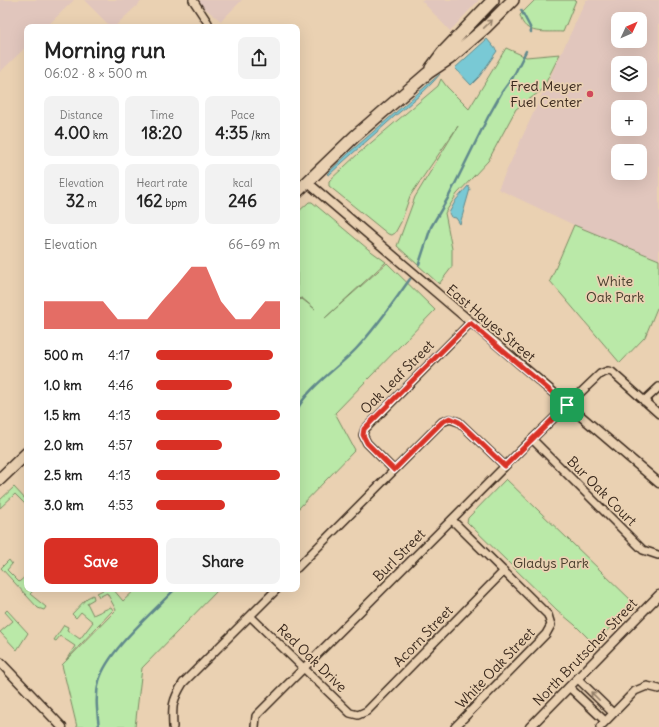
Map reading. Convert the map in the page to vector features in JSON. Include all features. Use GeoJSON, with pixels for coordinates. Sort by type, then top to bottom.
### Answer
{"type":"FeatureCollection","features":[{"type":"Feature","properties":{"kind":"highway"},"geometry":{"type":"LineString","coordinates":[[428,73],[442,52],[493,0]]}},
{"type":"Feature","properties":{"kind":"highway"},"geometry":{"type":"LineString","coordinates":[[300,189],[355,136],[428,73],[449,59],[485,28],[513,0]]}},
{"type":"Feature","properties":{"kind":"highway"},"geometry":{"type":"LineString","coordinates":[[449,59],[451,51],[466,36],[463,32]]}},
{"type":"Feature","properties":{"kind":"highway"},"geometry":{"type":"LineString","coordinates":[[0,479],[24,456]]}},
{"type":"Feature","properties":{"kind":"street"},"geometry":{"type":"LineString","coordinates":[[193,0],[208,23]]}},
{"type":"Feature","properties":{"kind":"street","name":"East Hayes Street"},"geometry":{"type":"LineString","coordinates":[[307,182],[659,484]]}},
{"type":"Feature","properties":{"kind":"street","name":"Oak Leaf Street"},"geometry":{"type":"LineString","coordinates":[[394,470],[367,443],[363,435],[364,429],[470,323]]}},
{"type":"Feature","properties":{"kind":"street","name":"Burl Street"},"geometry":{"type":"LineString","coordinates":[[255,727],[256,716],[505,466],[600,374],[608,371],[612,372],[644,402]]}},
{"type":"Feature","properties":{"kind":"street"},"geometry":{"type":"LineString","coordinates":[[659,387],[644,402],[659,414]]}},
{"type":"Feature","properties":{"kind":"street"},"geometry":{"type":"LineString","coordinates":[[300,565],[442,422],[450,418],[459,422],[505,466]]}},
{"type":"Feature","properties":{"kind":"street","name":"Bur Oak Court"},"geometry":{"type":"LineString","coordinates":[[532,440],[643,550],[658,555]]}},
{"type":"Feature","properties":{"kind":"street"},"geometry":{"type":"LineString","coordinates":[[452,520],[504,571]]}},
{"type":"Feature","properties":{"kind":"street","name":"White Oak Street"},"geometry":{"type":"LineString","coordinates":[[455,727],[546,634],[551,625],[548,615],[504,571]]}},
{"type":"Feature","properties":{"kind":"street","name":"Acorn Street"},"geometry":{"type":"LineString","coordinates":[[358,715],[367,711],[504,571]]}},
{"type":"Feature","properties":{"kind":"street"},"geometry":{"type":"LineString","coordinates":[[173,727],[172,708],[175,696],[183,683],[274,592]]}},
{"type":"Feature","properties":{"kind":"street","name":"North Brutscher Street"},"geometry":{"type":"LineString","coordinates":[[530,727],[659,595]]}},
{"type":"Feature","properties":{"kind":"street","name":"Red Oak Drive"},"geometry":{"type":"LineString","coordinates":[[250,616],[350,713],[358,715]]}},
{"type":"Feature","properties":{"kind":"street"},"geometry":{"type":"LineString","coordinates":[[0,662],[62,727]]}},
{"type":"Feature","properties":{"kind":"street"},"geometry":{"type":"LineString","coordinates":[[578,678],[613,713]]}},
{"type":"Feature","properties":{"kind":"street"},"geometry":{"type":"LineString","coordinates":[[600,727],[635,691],[647,686],[659,689]]}},
{"type":"Feature","properties":{"kind":"street"},"geometry":{"type":"LineString","coordinates":[[569,688],[605,721]]}},
{"type":"Feature","properties":{"kind":"shaded area"},"geometry":{"type":"Polygon","coordinates":[[[0,0],[74,0],[49,24],[24,24],[24,49],[0,72],[0,0]]]}},
{"type":"Feature","properties":{"kind":"shaded area"},"geometry":{"type":"Polygon","coordinates":[[[84,0],[143,0],[117,24],[108,24],[84,0]]]}},
{"type":"Feature","properties":{"kind":"shaded area"},"geometry":{"type":"Polygon","coordinates":[[[194,0],[242,0],[221,21],[194,0]]]}},
{"type":"Feature","properties":{"kind":"shaded area"},"geometry":{"type":"Polygon","coordinates":[[[421,0],[479,0],[450,31],[421,0]]]}},
{"type":"Feature","properties":{"kind":"shaded area"},"geometry":{"type":"Polygon","coordinates":[[[586,0],[659,0],[659,260],[574,225],[498,189],[586,0]]]}},
{"type":"Feature","properties":{"kind":"green space"},"geometry":{"type":"Polygon","coordinates":[[[535,0],[576,0],[563,32],[536,31],[526,26],[522,22],[520,15],[535,0]]]}},
{"type":"Feature","properties":{"kind":"green space"},"geometry":{"type":"Polygon","coordinates":[[[506,48],[526,57],[560,54],[542,90],[516,109],[488,161],[457,194],[445,213],[452,249],[452,267],[439,284],[397,246],[415,197],[458,126],[410,196],[401,222],[395,233],[392,235],[388,234],[329,186],[329,181],[359,153],[438,86],[441,79],[469,109],[506,48]]]}},
{"type":"Feature","properties":{"kind":"green space"},"geometry":{"type":"Polygon","coordinates":[[[309,202],[312,202],[368,249],[386,262],[325,318],[387,263],[435,310],[335,413],[355,450],[300,507],[300,299],[302,299],[315,309],[302,298],[300,298],[300,210],[309,202]]]}},
{"type":"Feature","properties":{"kind":"green space","name":"White Oak Park"},"geometry":{"type":"Polygon","coordinates":[[[574,225],[659,260],[659,308],[657,308],[645,337],[620,363],[550,281],[574,225]]]}},
{"type":"Feature","properties":{"kind":"green space","name":"Gladys Park"},"geometry":{"type":"Polygon","coordinates":[[[506,479],[634,603],[594,644],[467,522],[468,518],[506,479]]]}},
{"type":"Feature","properties":{"kind":"green space"},"geometry":{"type":"Polygon","coordinates":[[[14,487],[24,498],[24,503],[15,494],[0,508],[0,500],[14,487]]]}},
{"type":"Feature","properties":{"kind":"green space"},"geometry":{"type":"Polygon","coordinates":[[[9,560],[12,564],[7,570],[19,582],[24,578],[24,592],[32,592],[30,594],[46,607],[44,610],[38,608],[1,568],[9,560]]]}},
{"type":"Feature","properties":{"kind":"green space"},"geometry":{"type":"Polygon","coordinates":[[[116,592],[123,601],[133,592],[216,592],[142,668],[135,727],[77,727],[62,665],[116,610],[107,593],[99,597],[97,593],[116,592]]]}},
{"type":"Feature","properties":{"kind":"green space"},"geometry":{"type":"Polygon","coordinates":[[[93,595],[94,599],[87,603],[93,615],[111,607],[113,610],[66,660],[75,646],[60,636],[56,641],[54,640],[64,625],[68,627],[67,630],[80,639],[93,622],[81,612],[76,618],[72,614],[87,598],[93,595]]]}},
{"type":"Feature","properties":{"kind":"green space"},"geometry":{"type":"Polygon","coordinates":[[[7,610],[28,633],[17,650],[0,632],[13,621],[5,612],[7,610]]]}},
{"type":"Feature","properties":{"kind":"water"},"geometry":{"type":"Polygon","coordinates":[[[487,39],[497,51],[479,77],[471,85],[455,68],[487,39]]]}},
{"type":"Feature","properties":{"kind":"water"},"geometry":{"type":"Polygon","coordinates":[[[440,74],[419,96],[329,175],[327,174],[351,151],[440,74]]]}},
{"type":"Feature","properties":{"kind":"water"},"geometry":{"type":"Polygon","coordinates":[[[468,186],[470,189],[460,224],[456,218],[451,217],[449,213],[456,200],[468,186]]]}},
{"type":"Feature","properties":{"kind":"waterway"},"geometry":{"type":"LineString","coordinates":[[521,10],[531,32]]}},
{"type":"Feature","properties":{"kind":"waterway"},"geometry":{"type":"LineString","coordinates":[[419,264],[431,227],[448,198],[488,117],[502,92],[513,77],[526,51]]}},
{"type":"Feature","properties":{"kind":"waterway"},"geometry":{"type":"LineString","coordinates":[[300,405],[308,394],[349,356],[370,333],[410,279]]}},
{"type":"Feature","properties":{"kind":"waterway"},"geometry":{"type":"LineString","coordinates":[[99,727],[97,692],[99,681],[104,669],[111,657],[132,632],[172,592]]}},
{"type":"Feature","properties":{"kind":"place","name":"Fred Meyer Fuel Center"},"geometry":{"type":"Point","coordinates":[590,94]}},
{"type":"Feature","properties":{"kind":"route"},"geometry":{"type":"LineString","coordinates":[[470,323],[567,405],[505,466],[459,422],[450,418],[442,422],[394,470],[367,443],[363,435],[364,429],[470,323]]}}]}
